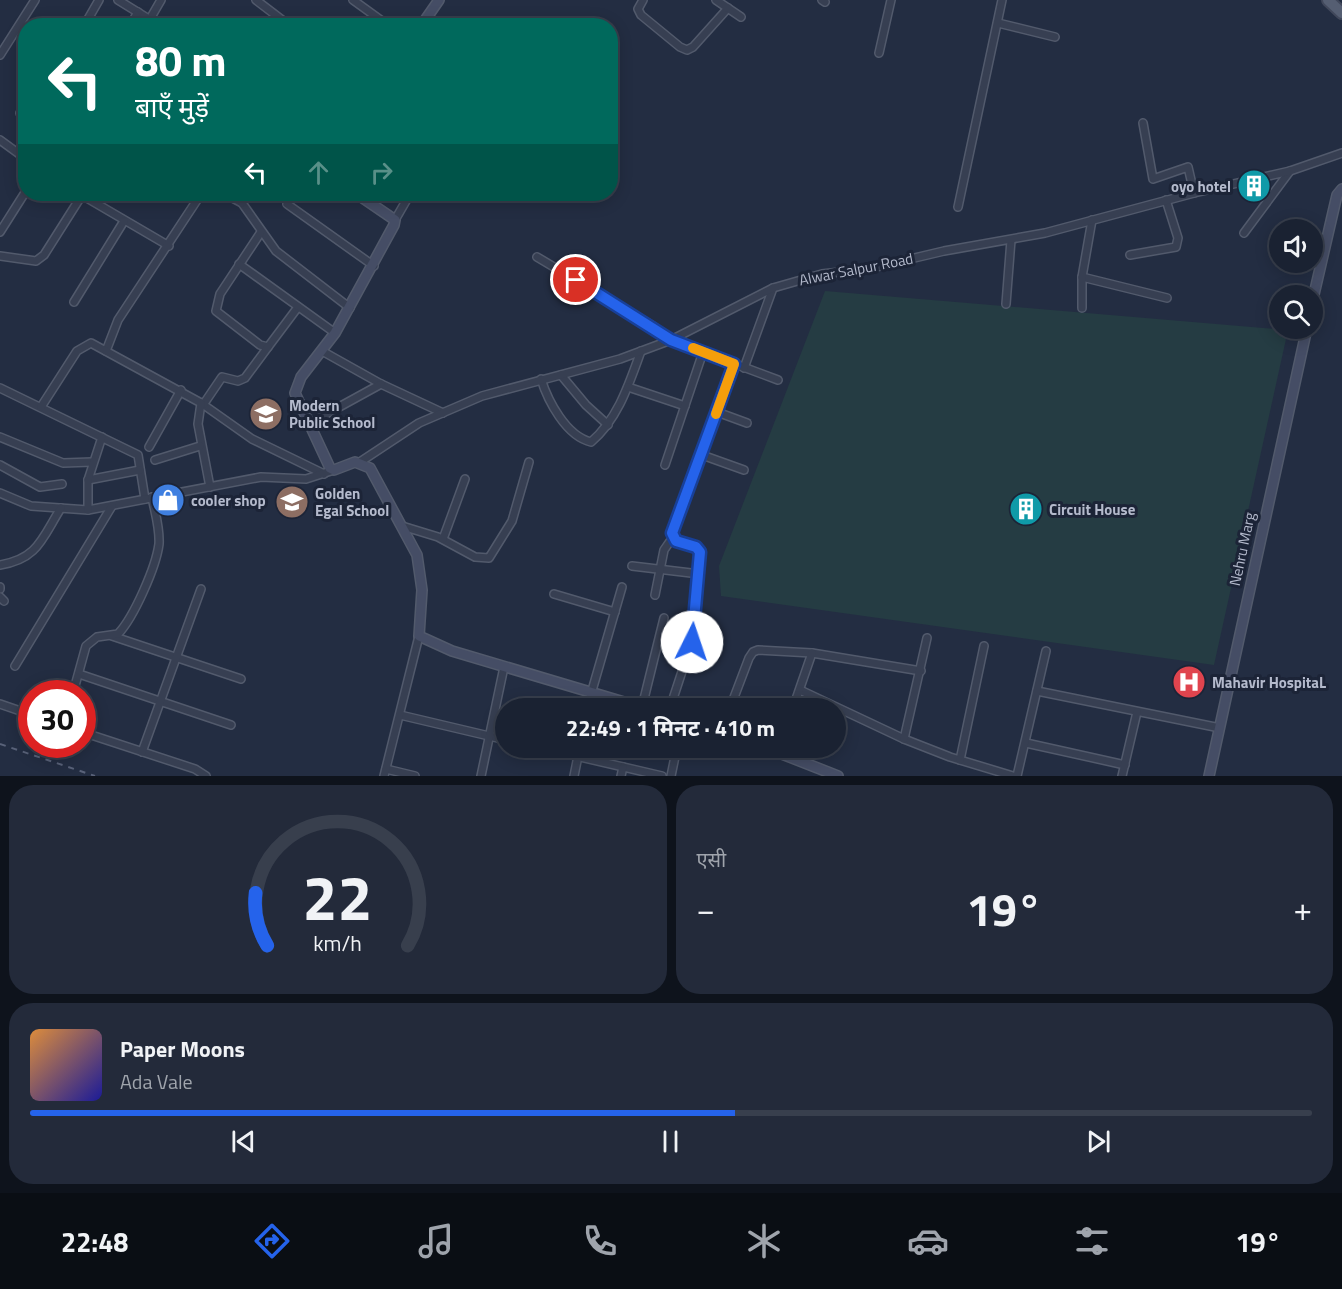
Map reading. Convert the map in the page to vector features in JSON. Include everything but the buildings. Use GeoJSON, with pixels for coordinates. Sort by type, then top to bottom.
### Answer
{"type":"FeatureCollection","features":[{"type":"Feature","properties":{"kind":"main road"},"geometry":{"type":"LineString","coordinates":[[1328,0],[1342,13]]}},
{"type":"Feature","properties":{"kind":"street"},"geometry":{"type":"LineString","coordinates":[[24,18],[35,0]]}},
{"type":"Feature","properties":{"kind":"street"},"geometry":{"type":"LineString","coordinates":[[89,18],[99,0]]}},
{"type":"Feature","properties":{"kind":"street"},"geometry":{"type":"LineString","coordinates":[[118,0],[148,18]]}},
{"type":"Feature","properties":{"kind":"street"},"geometry":{"type":"LineString","coordinates":[[151,18],[161,0]]}},
{"type":"Feature","properties":{"kind":"street"},"geometry":{"type":"LineString","coordinates":[[256,0],[280,18]]}},
{"type":"Feature","properties":{"kind":"street"},"geometry":{"type":"LineString","coordinates":[[353,0],[378,18]]}},
{"type":"Feature","properties":{"kind":"street"},"geometry":{"type":"LineString","coordinates":[[427,18],[439,0]]}},
{"type":"Feature","properties":{"kind":"street"},"geometry":{"type":"LineString","coordinates":[[643,0],[638,9],[641,15],[680,47],[687,50],[693,47],[728,8]]}},
{"type":"Feature","properties":{"kind":"street"},"geometry":{"type":"LineString","coordinates":[[716,0],[741,17]]}},
{"type":"Feature","properties":{"kind":"street"},"geometry":{"type":"LineString","coordinates":[[879,53],[891,0]]}},
{"type":"Feature","properties":{"kind":"street"},"geometry":{"type":"LineString","coordinates":[[958,207],[999,23],[1002,0]]}},
{"type":"Feature","properties":{"kind":"street"},"geometry":{"type":"LineString","coordinates":[[135,18],[138,12]]}},
{"type":"Feature","properties":{"kind":"street"},"geometry":{"type":"LineString","coordinates":[[999,23],[1055,37]]}},
{"type":"Feature","properties":{"kind":"street"},"geometry":{"type":"LineString","coordinates":[[0,55],[18,27]]}},
{"type":"Feature","properties":{"kind":"street"},"geometry":{"type":"LineString","coordinates":[[1143,123],[1153,179],[1188,167],[1194,192]]}},
{"type":"Feature","properties":{"kind":"street"},"geometry":{"type":"LineString","coordinates":[[0,140],[18,153]]}},
{"type":"Feature","properties":{"kind":"street","name":"Alwar Salpur Road"},"geometry":{"type":"LineString","coordinates":[[360,462],[419,423],[443,412],[482,396],[561,375],[671,340],[773,288],[822,274],[868,269],[944,251],[1011,240],[1194,192],[1290,171],[1342,153]]}},
{"type":"Feature","properties":{"kind":"street"},"geometry":{"type":"LineString","coordinates":[[1244,233],[1290,171]]}},
{"type":"Feature","properties":{"kind":"street"},"geometry":{"type":"LineString","coordinates":[[1316,285],[1337,195],[1342,189]]}},
{"type":"Feature","properties":{"kind":"street"},"geometry":{"type":"LineString","coordinates":[[1130,255],[1176,247],[1178,238],[1166,200]]}},
{"type":"Feature","properties":{"kind":"street"},"geometry":{"type":"LineString","coordinates":[[0,232],[20,201]]}},
{"type":"Feature","properties":{"kind":"street"},"geometry":{"type":"LineString","coordinates":[[0,256],[36,261],[44,255],[76,201]]}},
{"type":"Feature","properties":{"kind":"street"},"geometry":{"type":"LineString","coordinates":[[91,201],[168,246]]}},
{"type":"Feature","properties":{"kind":"street"},"geometry":{"type":"LineString","coordinates":[[106,351],[118,320],[197,201]]}},
{"type":"Feature","properties":{"kind":"street"},"geometry":{"type":"LineString","coordinates":[[238,201],[242,203],[276,251],[350,308]]}},
{"type":"Feature","properties":{"kind":"street"},"geometry":{"type":"LineString","coordinates":[[367,201],[395,220]]}},
{"type":"Feature","properties":{"kind":"street"},"geometry":{"type":"LineString","coordinates":[[329,472],[310,423],[297,401],[296,385],[336,333],[374,266],[406,201]]}},
{"type":"Feature","properties":{"kind":"street"},"geometry":{"type":"LineString","coordinates":[[287,204],[374,266]]}},
{"type":"Feature","properties":{"kind":"street"},"geometry":{"type":"LineString","coordinates":[[1082,308],[1082,277],[1092,220]]}},
{"type":"Feature","properties":{"kind":"street"},"geometry":{"type":"LineString","coordinates":[[74,302],[124,221]]}},
{"type":"Feature","properties":{"kind":"street"},"geometry":{"type":"LineString","coordinates":[[261,232],[217,300],[216,311],[260,345],[268,346]]}},
{"type":"Feature","properties":{"kind":"street"},"geometry":{"type":"LineString","coordinates":[[1006,304],[1011,240]]}},
{"type":"Feature","properties":{"kind":"street"},"geometry":{"type":"LineString","coordinates":[[537,257],[653,326],[671,340],[778,380]]}},
{"type":"Feature","properties":{"kind":"street"},"geometry":{"type":"LineString","coordinates":[[239,264],[336,333]]}},
{"type":"Feature","properties":{"kind":"street"},"geometry":{"type":"LineString","coordinates":[[1082,277],[1167,298]]}},
{"type":"Feature","properties":{"kind":"street"},"geometry":{"type":"LineString","coordinates":[[744,368],[773,288]]}},
{"type":"Feature","properties":{"kind":"street"},"geometry":{"type":"LineString","coordinates":[[210,487],[200,446],[198,424],[202,404],[222,377],[238,381],[245,378],[298,307]]}},
{"type":"Feature","properties":{"kind":"street","name":"Nehru Marg"},"geometry":{"type":"LineString","coordinates":[[1209,776],[1304,339]]}},
{"type":"Feature","properties":{"kind":"street"},"geometry":{"type":"LineString","coordinates":[[41,407],[77,351],[91,344],[181,390],[252,439],[329,472]]}},
{"type":"Feature","properties":{"kind":"street"},"geometry":{"type":"LineString","coordinates":[[322,351],[381,384],[443,412]]}},
{"type":"Feature","properties":{"kind":"street"},"geometry":{"type":"LineString","coordinates":[[541,379],[553,407],[584,440],[591,442],[608,425],[628,387],[640,351]]}},
{"type":"Feature","properties":{"kind":"street"},"geometry":{"type":"LineString","coordinates":[[665,465],[703,352]]}},
{"type":"Feature","properties":{"kind":"street"},"geometry":{"type":"LineString","coordinates":[[655,595],[664,550],[673,537],[673,527],[702,455],[734,364]]}},
{"type":"Feature","properties":{"kind":"street"},"geometry":{"type":"LineString","coordinates":[[561,375],[586,405],[608,425]]}},
{"type":"Feature","properties":{"kind":"street"},"geometry":{"type":"LineString","coordinates":[[310,423],[381,384]]}},
{"type":"Feature","properties":{"kind":"street"},"geometry":{"type":"LineString","coordinates":[[628,387],[685,406]]}},
{"type":"Feature","properties":{"kind":"street"},"geometry":{"type":"LineString","coordinates":[[0,388],[138,456],[140,470],[159,530],[155,559],[123,629],[111,636]]}},
{"type":"Feature","properties":{"kind":"street"},"geometry":{"type":"LineString","coordinates":[[149,447],[181,390]]}},
{"type":"Feature","properties":{"kind":"street"},"geometry":{"type":"LineString","coordinates":[[717,411],[747,423]]}},
{"type":"Feature","properties":{"kind":"street"},"geometry":{"type":"LineString","coordinates":[[0,437],[63,463],[92,462]]}},
{"type":"Feature","properties":{"kind":"street"},"geometry":{"type":"LineString","coordinates":[[88,510],[88,480],[102,437]]}},
{"type":"Feature","properties":{"kind":"street"},"geometry":{"type":"LineString","coordinates":[[155,460],[200,446]]}},
{"type":"Feature","properties":{"kind":"street"},"geometry":{"type":"LineString","coordinates":[[702,455],[744,470]]}},
{"type":"Feature","properties":{"kind":"street"},"geometry":{"type":"LineString","coordinates":[[0,493],[31,506],[88,510],[261,477],[306,479],[360,462],[374,474],[402,526],[417,555],[422,579],[419,636],[385,772],[415,776]]}},
{"type":"Feature","properties":{"kind":"street"},"geometry":{"type":"LineString","coordinates":[[402,526],[443,539],[475,557],[489,558],[512,521],[529,462]]}},
{"type":"Feature","properties":{"kind":"street"},"geometry":{"type":"LineString","coordinates":[[0,465],[40,487],[62,484]]}},
{"type":"Feature","properties":{"kind":"street"},"geometry":{"type":"LineString","coordinates":[[88,480],[140,470]]}},
{"type":"Feature","properties":{"kind":"street"},"geometry":{"type":"LineString","coordinates":[[443,539],[465,479]]}},
{"type":"Feature","properties":{"kind":"street"},"geometry":{"type":"LineString","coordinates":[[15,666],[112,506]]}},
{"type":"Feature","properties":{"kind":"street"},"geometry":{"type":"LineString","coordinates":[[0,566],[25,560],[34,551],[61,508]]}},
{"type":"Feature","properties":{"kind":"street"},"geometry":{"type":"LineString","coordinates":[[673,537],[696,547],[700,552],[692,642],[673,698]]}},
{"type":"Feature","properties":{"kind":"street"},"geometry":{"type":"LineString","coordinates":[[632,566],[691,573]]}},
{"type":"Feature","properties":{"kind":"street"},"geometry":{"type":"LineString","coordinates":[[591,694],[622,586]]}},
{"type":"Feature","properties":{"kind":"street"},"geometry":{"type":"LineString","coordinates":[[142,752],[201,589]]}},
{"type":"Feature","properties":{"kind":"street"},"geometry":{"type":"LineString","coordinates":[[554,594],[615,612]]}},
{"type":"Feature","properties":{"kind":"street"},"geometry":{"type":"LineString","coordinates":[[645,698],[664,618]]}},
{"type":"Feature","properties":{"kind":"street"},"geometry":{"type":"LineString","coordinates":[[77,680],[86,646],[97,637],[111,636],[241,679]]}},
{"type":"Feature","properties":{"kind":"street"},"geometry":{"type":"LineString","coordinates":[[419,636],[452,651],[606,698]]}},
{"type":"Feature","properties":{"kind":"street"},"geometry":{"type":"LineString","coordinates":[[904,739],[927,638]]}},
{"type":"Feature","properties":{"kind":"street"},"geometry":{"type":"LineString","coordinates":[[960,760],[984,646]]}},
{"type":"Feature","properties":{"kind":"street"},"geometry":{"type":"LineString","coordinates":[[1017,776],[1046,651]]}},
{"type":"Feature","properties":{"kind":"street"},"geometry":{"type":"LineString","coordinates":[[734,698],[753,652],[812,652],[921,671]]}},
{"type":"Feature","properties":{"kind":"street"},"geometry":{"type":"LineString","coordinates":[[797,698],[812,652]]}},
{"type":"Feature","properties":{"kind":"street"},"geometry":{"type":"LineString","coordinates":[[482,776],[504,667]]}},
{"type":"Feature","properties":{"kind":"street"},"geometry":{"type":"LineString","coordinates":[[79,674],[231,725]]}},
{"type":"Feature","properties":{"kind":"street"},"geometry":{"type":"LineString","coordinates":[[800,690],[904,739],[960,760],[1013,776]]}},
{"type":"Feature","properties":{"kind":"street"},"geometry":{"type":"LineString","coordinates":[[1037,691],[1220,728]]}},
{"type":"Feature","properties":{"kind":"street"},"geometry":{"type":"LineString","coordinates":[[0,704],[18,710]]}},
{"type":"Feature","properties":{"kind":"street"},"geometry":{"type":"LineString","coordinates":[[1122,776],[1137,712]]}},
{"type":"Feature","properties":{"kind":"street"},"geometry":{"type":"LineString","coordinates":[[400,716],[495,737]]}},
{"type":"Feature","properties":{"kind":"street"},"geometry":{"type":"LineString","coordinates":[[96,737],[195,769],[206,776]]}},
{"type":"Feature","properties":{"kind":"street"},"geometry":{"type":"LineString","coordinates":[[1026,743],[1125,765]]}},
{"type":"Feature","properties":{"kind":"street"},"geometry":{"type":"LineString","coordinates":[[574,776],[578,758]]}},
{"type":"Feature","properties":{"kind":"street"},"geometry":{"type":"LineString","coordinates":[[586,758],[662,776]]}},
{"type":"Feature","properties":{"kind":"street"},"geometry":{"type":"LineString","coordinates":[[671,776],[675,758]]}},
{"type":"Feature","properties":{"kind":"street"},"geometry":{"type":"LineString","coordinates":[[798,758],[833,775]]}},
{"type":"Feature","properties":{"kind":"street"},"geometry":{"type":"LineString","coordinates":[[621,776],[623,767]]}},
{"type":"Feature","properties":{"kind":"shaded area"},"geometry":{"type":"Polygon","coordinates":[[[825,291],[1269,328],[1269,339],[1286,339],[1214,665],[721,596],[719,566],[825,291]]]}},
{"type":"Feature","properties":{"kind":"railway"},"geometry":{"type":"LineString","coordinates":[[0,744],[95,776]]}},
{"type":"Feature","properties":{"kind":"slow traffic"},"geometry":{"type":"LineString","coordinates":[[693,348],[734,364],[716,414]]}},
{"type":"Feature","properties":{"kind":"place","name":"oyo hotel"},"geometry":{"type":"Point","coordinates":[1254,186]}},
{"type":"Feature","properties":{"kind":"place","name":"Modern Public School"},"geometry":{"type":"Point","coordinates":[266,414]}},
{"type":"Feature","properties":{"kind":"place","name":"cooler shop"},"geometry":{"type":"Point","coordinates":[168,500]}},
{"type":"Feature","properties":{"kind":"place","name":"Golden Egal School"},"geometry":{"type":"Point","coordinates":[292,502]}},
{"type":"Feature","properties":{"kind":"place","name":"Circuit House"},"geometry":{"type":"Point","coordinates":[1026,509]}},
{"type":"Feature","properties":{"kind":"place","name":"Mahavir HospitaL"},"geometry":{"type":"Point","coordinates":[1189,682]}},
{"type":"Feature","properties":{"kind":"route"},"geometry":{"type":"LineString","coordinates":[[576,280],[653,326],[671,340],[734,364],[672,533],[676,541],[696,547],[700,552],[692,642]]}}]}
